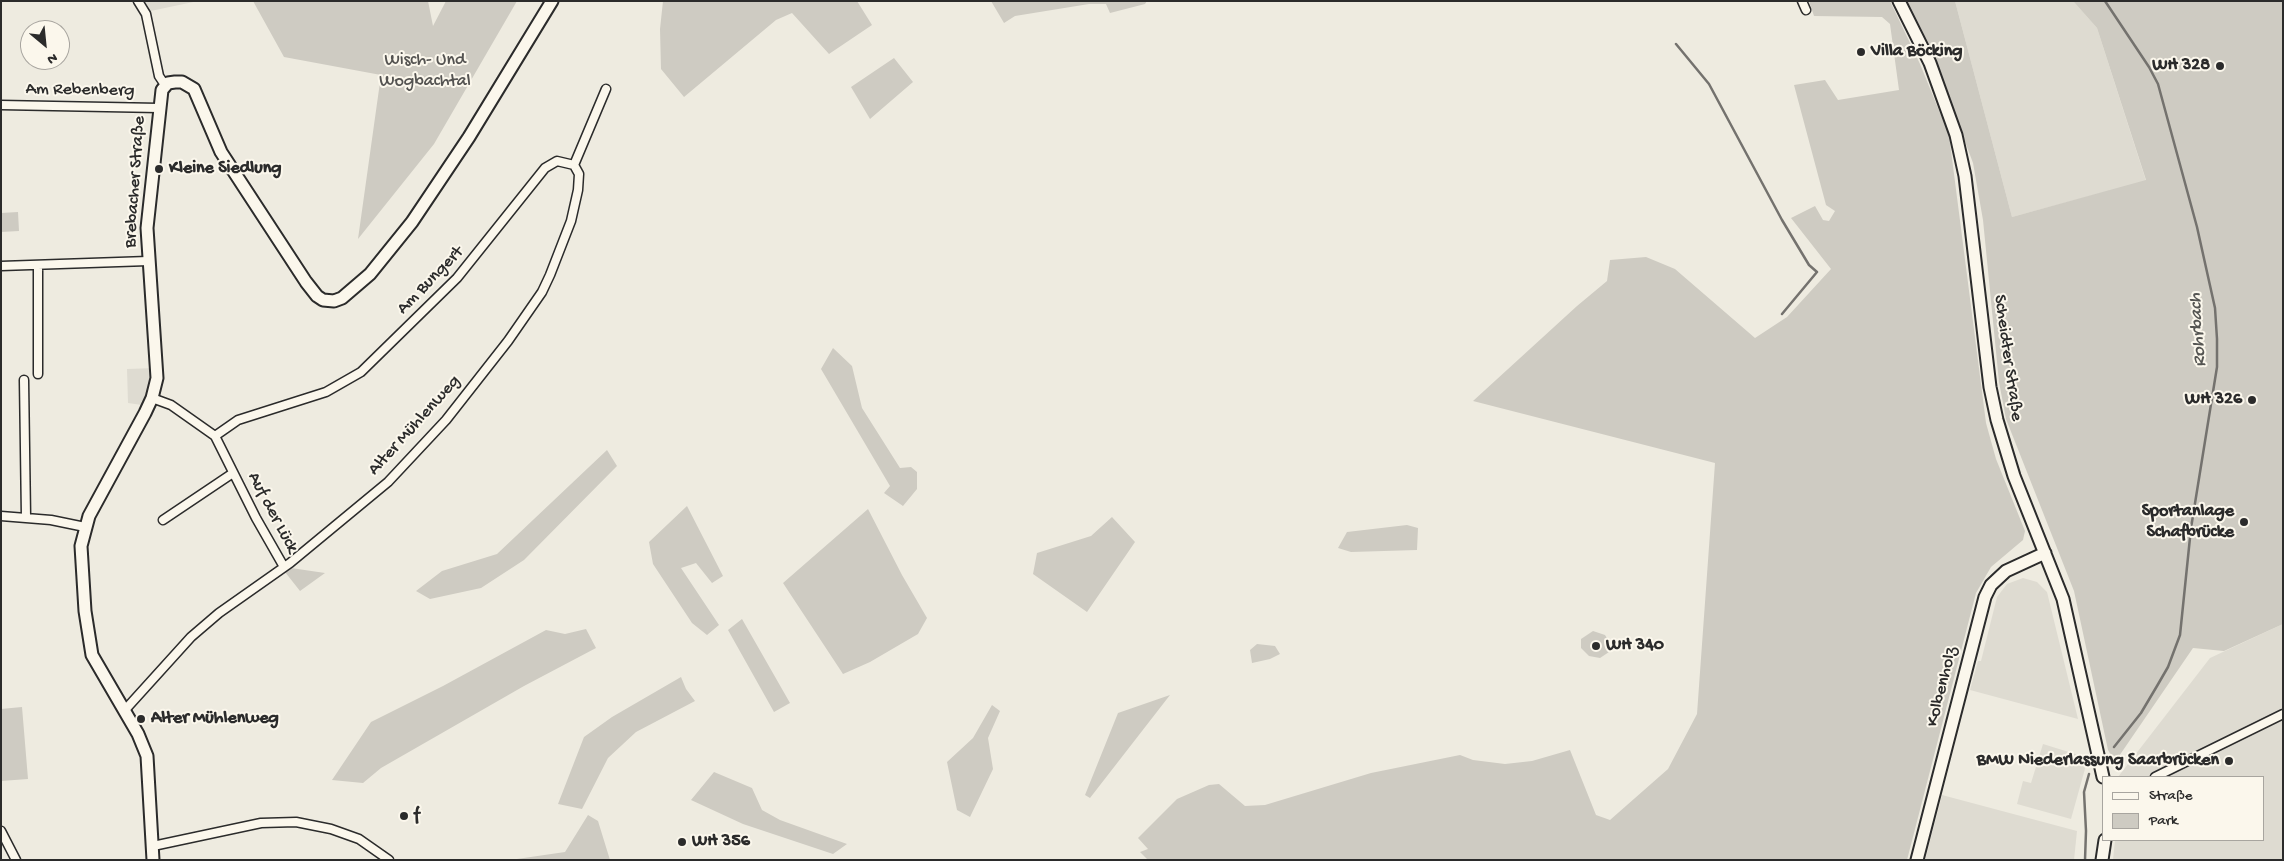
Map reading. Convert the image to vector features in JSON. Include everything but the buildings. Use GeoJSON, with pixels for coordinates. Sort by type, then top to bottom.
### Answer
{"type":"FeatureCollection","features":[{"type":"Feature","properties":{"kind":"street"},"geometry":{"type":"LineString","coordinates":[[138,1],[146,14],[159,76],[165,86],[182,82],[194,89],[216,143],[226,161],[312,291],[323,300],[329,301],[342,298],[370,274],[412,222],[469,137],[552,1]]}},
{"type":"Feature","properties":{"kind":"street"},"geometry":{"type":"LineString","coordinates":[[1802,1],[1806,10]]}},
{"type":"Feature","properties":{"kind":"street","name":"Scheidter Straße"},"geometry":{"type":"LineString","coordinates":[[1899,1],[1930,63],[1956,134],[1971,219],[1990,388],[1997,420],[2014,476],[2045,553],[2070,626],[2103,776]]}},
{"type":"Feature","properties":{"kind":"street","name":"Brebacher Straße"},"geometry":{"type":"LineString","coordinates":[[153,860],[147,756],[138,734],[95,664],[85,611],[81,546],[85,527],[152,398],[157,378],[146,228],[160,96],[165,86]]}},
{"type":"Feature","properties":{"kind":"street"},"geometry":{"type":"LineString","coordinates":[[574,164],[606,89]]}},
{"type":"Feature","properties":{"kind":"street","name":"Am Rebenberg"},"geometry":{"type":"LineString","coordinates":[[1,105],[159,108]]}},
{"type":"Feature","properties":{"kind":"street","name":"Am Bungert"},"geometry":{"type":"LineString","coordinates":[[216,436],[238,420],[326,392],[361,372],[457,278],[545,168],[556,161],[574,164]]}},
{"type":"Feature","properties":{"kind":"street","name":"Alter Mühlenweg"},"geometry":{"type":"LineString","coordinates":[[124,711],[191,637],[219,613],[284,567],[402,469],[446,420],[508,341],[542,292],[560,252],[571,221],[578,190],[579,174],[574,164]]}},
{"type":"Feature","properties":{"kind":"street"},"geometry":{"type":"LineString","coordinates":[[1,266],[148,261]]}},
{"type":"Feature","properties":{"kind":"street"},"geometry":{"type":"LineString","coordinates":[[38,266],[38,374]]}},
{"type":"Feature","properties":{"kind":"street"},"geometry":{"type":"LineString","coordinates":[[24,380],[26,518]]}},
{"type":"Feature","properties":{"kind":"street","name":"Auf der Lück"},"geometry":{"type":"LineString","coordinates":[[152,398],[171,404],[216,436],[284,567]]}},
{"type":"Feature","properties":{"kind":"street","name":"Auf der Lück"},"geometry":{"type":"LineString","coordinates":[[163,520],[234,473]]}},
{"type":"Feature","properties":{"kind":"street"},"geometry":{"type":"LineString","coordinates":[[1,516],[85,527]]}},
{"type":"Feature","properties":{"kind":"street","name":"Kolbenholz"},"geometry":{"type":"LineString","coordinates":[[1917,860],[1972,640],[1985,597],[1991,586],[2006,570],[2045,553]]}},
{"type":"Feature","properties":{"kind":"street"},"geometry":{"type":"LineString","coordinates":[[2157,776],[2283,714]]}},
{"type":"Feature","properties":{"kind":"street"},"geometry":{"type":"LineString","coordinates":[[153,846],[261,823],[296,822],[330,828],[359,839],[389,860]]}},
{"type":"Feature","properties":{"kind":"street"},"geometry":{"type":"LineString","coordinates":[[1,831],[16,860]]}},
{"type":"Feature","properties":{"kind":"street"},"geometry":{"type":"LineString","coordinates":[[2102,860],[2105,841]]}},
{"type":"Feature","properties":{"kind":"shaded area"},"geometry":{"type":"Polygon","coordinates":[[[144,1],[198,1],[146,12],[144,1]]]}},
{"type":"Feature","properties":{"kind":"shaded area"},"geometry":{"type":"Polygon","coordinates":[[[1955,1],[2073,1],[2097,28],[2146,181],[2012,217],[1955,1]]]}},
{"type":"Feature","properties":{"kind":"shaded area"},"geometry":{"type":"Polygon","coordinates":[[[156,368],[149,406],[128,403],[127,369],[156,368]]]}},
{"type":"Feature","properties":{"kind":"shaded area"},"geometry":{"type":"Polygon","coordinates":[[[2023,578],[2037,582],[2047,592],[2078,719],[1970,690],[1978,661],[1981,661],[1997,597],[2007,584],[2023,578]]]}},
{"type":"Feature","properties":{"kind":"shaded area"},"geometry":{"type":"Polygon","coordinates":[[[2283,624],[2283,860],[2113,860],[2115,841],[2264,841],[2264,776],[2119,776],[2210,658],[2283,624]]]}},
{"type":"Feature","properties":{"kind":"shaded area"},"geometry":{"type":"Polygon","coordinates":[[[2043,744],[2088,758],[2071,819],[2017,804],[2023,781],[2031,783],[2043,744]]]}},
{"type":"Feature","properties":{"kind":"shaded area"},"geometry":{"type":"Polygon","coordinates":[[[1942,795],[2077,831],[2074,860],[1925,860],[1942,795]]]}},
{"type":"Feature","properties":{"kind":"green space","name":"Wisch- Und Wogbachtal"},"geometry":{"type":"Polygon","coordinates":[[[253,1],[428,1],[433,26],[446,1],[517,1],[434,144],[358,239],[381,75],[284,57],[253,1]]]}},
{"type":"Feature","properties":{"kind":"green space"},"geometry":{"type":"Polygon","coordinates":[[[663,1],[857,1],[872,25],[829,54],[792,13],[776,20],[684,97],[661,69],[660,29],[663,1]]]}},
{"type":"Feature","properties":{"kind":"green space"},"geometry":{"type":"Polygon","coordinates":[[[991,1],[1147,1],[1145,4],[1110,13],[1106,4],[1089,4],[1015,16],[1004,23],[991,1]]]}},
{"type":"Feature","properties":{"kind":"green space"},"geometry":{"type":"Polygon","coordinates":[[[1809,1],[1890,1],[1920,64],[1949,135],[1986,423],[1996,459],[2025,531],[2023,540],[1991,567],[1976,593],[1907,860],[1148,860],[1140,852],[1148,849],[1138,838],[1177,799],[1209,785],[1219,784],[1245,806],[1265,805],[1371,773],[1460,755],[1473,760],[1505,764],[1532,761],[1570,750],[1596,815],[1610,820],[1668,769],[1697,714],[1715,463],[1473,401],[1607,281],[1610,260],[1646,257],[1675,269],[1755,338],[1787,317],[1831,269],[1791,218],[1815,206],[1823,220],[1829,221],[1835,211],[1826,205],[1794,85],[1825,80],[1838,100],[1899,90],[1890,24],[1882,17],[1814,16],[1809,1]]]}},
{"type":"Feature","properties":{"kind":"green space"},"geometry":{"type":"Polygon","coordinates":[[[1906,1],[1955,1],[2012,217],[2146,180],[2097,28],[2073,1],[2283,1],[2283,624],[2224,651],[2193,648],[2115,762],[2108,750],[2074,591],[2006,419],[1999,382],[1983,220],[1973,163],[1944,85],[1906,1]]]}},
{"type":"Feature","properties":{"kind":"green space"},"geometry":{"type":"Polygon","coordinates":[[[894,58],[913,82],[870,119],[851,87],[894,58]]]}},
{"type":"Feature","properties":{"kind":"green space"},"geometry":{"type":"Polygon","coordinates":[[[18,212],[19,231],[1,232],[1,213],[18,212]]]}},
{"type":"Feature","properties":{"kind":"green space"},"geometry":{"type":"Polygon","coordinates":[[[833,348],[852,366],[862,408],[900,468],[911,467],[917,472],[917,489],[903,506],[884,493],[890,486],[821,369],[833,348]]]}},
{"type":"Feature","properties":{"kind":"green space"},"geometry":{"type":"Polygon","coordinates":[[[607,450],[617,466],[524,560],[481,588],[430,599],[416,591],[442,571],[497,554],[607,450]]]}},
{"type":"Feature","properties":{"kind":"green space"},"geometry":{"type":"Polygon","coordinates":[[[687,506],[723,576],[712,583],[696,563],[681,568],[719,625],[707,635],[692,623],[653,564],[649,542],[687,506]]]}},
{"type":"Feature","properties":{"kind":"green space"},"geometry":{"type":"Polygon","coordinates":[[[868,509],[902,575],[927,618],[918,634],[870,662],[843,674],[783,583],[868,509]]]}},
{"type":"Feature","properties":{"kind":"green space"},"geometry":{"type":"Polygon","coordinates":[[[1112,517],[1135,542],[1087,612],[1033,574],[1037,553],[1091,536],[1112,517]]]}},
{"type":"Feature","properties":{"kind":"green space"},"geometry":{"type":"Polygon","coordinates":[[[1407,525],[1418,528],[1417,550],[1351,552],[1338,548],[1347,532],[1407,525]]]}},
{"type":"Feature","properties":{"kind":"green space"},"geometry":{"type":"Polygon","coordinates":[[[291,568],[325,573],[300,591],[285,572],[291,568]]]}},
{"type":"Feature","properties":{"kind":"green space"},"geometry":{"type":"Polygon","coordinates":[[[742,619],[790,703],[774,712],[728,630],[742,619]]]}},
{"type":"Feature","properties":{"kind":"green space"},"geometry":{"type":"Polygon","coordinates":[[[586,629],[596,648],[524,686],[381,768],[363,783],[332,780],[371,722],[443,686],[546,630],[565,634],[586,629]]]}},
{"type":"Feature","properties":{"kind":"green space"},"geometry":{"type":"Polygon","coordinates":[[[1593,631],[1605,635],[1610,643],[1609,652],[1600,658],[1589,656],[1581,648],[1581,639],[1593,631]]]}},
{"type":"Feature","properties":{"kind":"green space"},"geometry":{"type":"Polygon","coordinates":[[[1257,644],[1275,646],[1280,654],[1270,659],[1252,663],[1250,650],[1257,644]]]}},
{"type":"Feature","properties":{"kind":"green space"},"geometry":{"type":"Polygon","coordinates":[[[681,677],[686,689],[695,701],[636,732],[608,758],[582,809],[558,804],[584,737],[612,717],[681,677]]]}},
{"type":"Feature","properties":{"kind":"green space"},"geometry":{"type":"Polygon","coordinates":[[[1170,695],[1090,798],[1085,795],[1118,713],[1170,695]]]}},
{"type":"Feature","properties":{"kind":"green space"},"geometry":{"type":"Polygon","coordinates":[[[992,705],[1000,711],[988,738],[993,769],[970,817],[957,810],[947,762],[973,738],[992,705]]]}},
{"type":"Feature","properties":{"kind":"green space"},"geometry":{"type":"Polygon","coordinates":[[[22,707],[28,779],[1,781],[1,709],[22,707]]]}},
{"type":"Feature","properties":{"kind":"green space"},"geometry":{"type":"Polygon","coordinates":[[[714,772],[752,788],[762,810],[780,820],[847,844],[833,854],[743,824],[691,800],[714,772]]]}},
{"type":"Feature","properties":{"kind":"green space"},"geometry":{"type":"Polygon","coordinates":[[[588,815],[598,821],[610,860],[510,860],[565,852],[588,815]]]}},
{"type":"Feature","properties":{"kind":"waterway","name":"Rohrbach"},"geometry":{"type":"LineString","coordinates":[[2105,1],[2149,67],[2158,84],[2197,227],[2215,308],[2217,339],[2217,367],[2191,528],[2180,635],[2168,667],[2157,686],[2141,713],[2114,747]]}},
{"type":"Feature","properties":{"kind":"waterway"},"geometry":{"type":"LineString","coordinates":[[1676,44],[1709,84],[1782,220],[1809,265],[1817,272],[1782,314]]}},
{"type":"Feature","properties":{"kind":"waterway","name":"Rohrbach"},"geometry":{"type":"LineString","coordinates":[[2085,860],[2084,792],[2089,774]]}},
{"type":"Feature","properties":{"kind":"place","name":"Villa Böcking"},"geometry":{"type":"Point","coordinates":[1861,52]}},
{"type":"Feature","properties":{"kind":"place","name":"WH 328"},"geometry":{"type":"Point","coordinates":[2220,66]}},
{"type":"Feature","properties":{"kind":"place","name":"Kleine Siedlung"},"geometry":{"type":"Point","coordinates":[159,169]}},
{"type":"Feature","properties":{"kind":"place","name":"WH 326"},"geometry":{"type":"Point","coordinates":[2252,400]}},
{"type":"Feature","properties":{"kind":"place","name":"Sportanlage Schafbrücke"},"geometry":{"type":"Point","coordinates":[2244,522]}},
{"type":"Feature","properties":{"kind":"place","name":"WH 340"},"geometry":{"type":"Point","coordinates":[1596,646]}},
{"type":"Feature","properties":{"kind":"place","name":"Alter Mühlenweg"},"geometry":{"type":"Point","coordinates":[141,719]}},
{"type":"Feature","properties":{"kind":"place","name":"BMW Niederlassung Saarbrücken"},"geometry":{"type":"Point","coordinates":[2229,761]}},
{"type":"Feature","properties":{"kind":"place","name":"f"},"geometry":{"type":"Point","coordinates":[404,816]}},
{"type":"Feature","properties":{"kind":"place","name":"WH 356"},"geometry":{"type":"Point","coordinates":[682,842]}}]}
